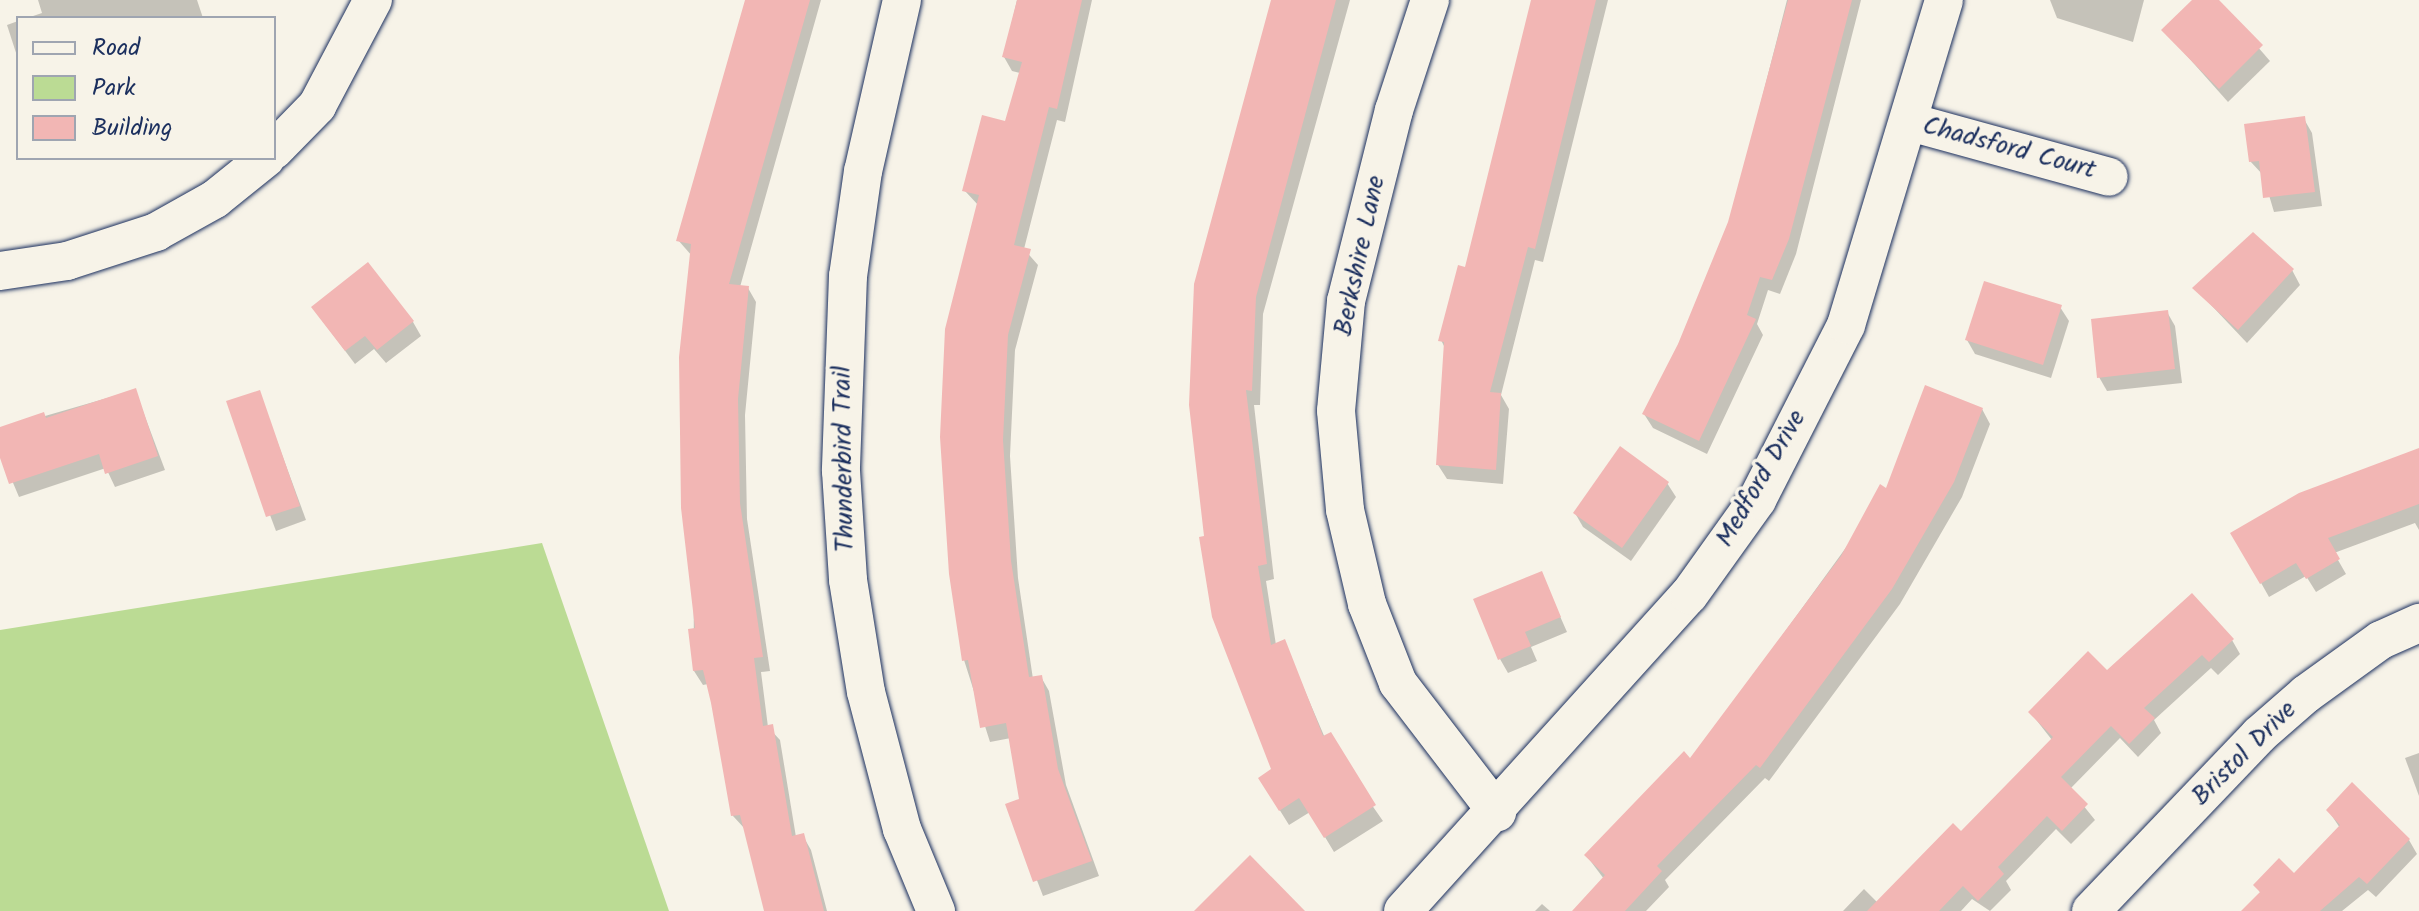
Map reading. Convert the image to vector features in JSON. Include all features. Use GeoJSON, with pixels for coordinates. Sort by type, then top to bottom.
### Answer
{"type":"FeatureCollection","features":[{"type":"Feature","properties":{"kind":"street"},"geometry":{"type":"LineString","coordinates":[[276,148],[317,106],[373,0]]}},
{"type":"Feature","properties":{"kind":"street","name":"Thunderbird Trail"},"geometry":{"type":"LineString","coordinates":[[902,0],[863,171],[848,276],[841,471],[848,580],[866,692],[902,829],[936,911]]}},
{"type":"Feature","properties":{"kind":"street","name":"Berkshire Lane"},"geometry":{"type":"LineString","coordinates":[[1430,0],[1394,110],[1346,301],[1336,411],[1345,510],[1367,604],[1398,683],[1497,812]]}},
{"type":"Feature","properties":{"kind":"street","name":"Medford Drive"},"geometry":{"type":"LineString","coordinates":[[1403,911],[1497,812],[1689,595],[1757,500],[1846,325],[1910,122],[1944,0]]}},
{"type":"Feature","properties":{"kind":"street","name":"Chadsford Court"},"geometry":{"type":"LineString","coordinates":[[1910,122],[2109,177]]}},
{"type":"Feature","properties":{"kind":"street"},"geometry":{"type":"LineString","coordinates":[[0,271],[67,261],[156,232],[215,199],[264,160]]}},
{"type":"Feature","properties":{"kind":"street","name":"Bristol Drive"},"geometry":{"type":"LineString","coordinates":[[2091,911],[2259,735],[2306,694],[2381,640],[2419,623]]}},
{"type":"Feature","properties":{"kind":"green space"},"geometry":{"type":"Polygon","coordinates":[[[542,543],[669,911],[0,911],[0,630],[542,543]]]}},
{"type":"Feature","properties":{"kind":"building"},"geometry":{"type":"Polygon","coordinates":[[[745,0],[810,0],[729,284],[749,286],[738,399],[740,503],[763,657],[754,658],[763,726],[773,724],[792,836],[804,833],[824,911],[764,911],[740,815],[731,816],[711,703],[703,670],[693,671],[688,629],[695,628],[681,508],[679,357],[691,244],[676,241],[745,0]]]}},
{"type":"Feature","properties":{"kind":"building"},"geometry":{"type":"Polygon","coordinates":[[[1017,0],[1082,0],[1057,109],[1049,107],[1014,245],[1031,249],[1008,335],[1003,440],[1011,561],[1029,677],[1042,675],[1058,769],[1092,861],[1033,882],[1005,804],[1019,799],[1006,723],[980,728],[968,660],[962,661],[949,574],[940,437],[945,329],[979,195],[962,191],[982,115],[1005,121],[1022,62],[1002,57],[1017,0]]]}},
{"type":"Feature","properties":{"kind":"building"},"geometry":{"type":"Polygon","coordinates":[[[1271,0],[1336,0],[1256,297],[1252,391],[1246,390],[1267,564],[1258,566],[1271,645],[1285,639],[1323,736],[1331,732],[1376,805],[1324,838],[1299,798],[1279,811],[1258,778],[1271,769],[1212,617],[1199,537],[1204,536],[1189,405],[1194,284],[1271,0]]]}},
{"type":"Feature","properties":{"kind":"building"},"geometry":{"type":"Polygon","coordinates":[[[1531,0],[1596,0],[1535,249],[1528,247],[1490,392],[1501,393],[1496,470],[1436,465],[1444,342],[1438,341],[1458,265],[1465,267],[1531,0]]]}},
{"type":"Feature","properties":{"kind":"building"},"geometry":{"type":"Polygon","coordinates":[[[1788,0],[1852,0],[1789,239],[1772,280],[1760,277],[1747,315],[1756,319],[1699,441],[1642,414],[1678,344],[1728,222],[1788,0]]]}},
{"type":"Feature","properties":{"kind":"building"},"geometry":{"type":"Polygon","coordinates":[[[2192,0],[2219,0],[2263,45],[2219,89],[2161,30],[2192,0]]]}},
{"type":"Feature","properties":{"kind":"building"},"geometry":{"type":"Polygon","coordinates":[[[2305,116],[2315,192],[2263,198],[2259,161],[2249,162],[2244,124],[2305,116]]]}},
{"type":"Feature","properties":{"kind":"building"},"geometry":{"type":"Polygon","coordinates":[[[2253,232],[2294,269],[2238,330],[2192,288],[2253,232]]]}},
{"type":"Feature","properties":{"kind":"building"},"geometry":{"type":"Polygon","coordinates":[[[368,262],[414,321],[377,350],[365,336],[345,351],[311,307],[368,262]]]}},
{"type":"Feature","properties":{"kind":"building"},"geometry":{"type":"Polygon","coordinates":[[[1984,281],[2062,305],[2043,365],[1965,340],[1984,281]]]}},
{"type":"Feature","properties":{"kind":"building"},"geometry":{"type":"Polygon","coordinates":[[[2168,310],[2175,369],[2097,378],[2091,319],[2168,310]]]}},
{"type":"Feature","properties":{"kind":"building"},"geometry":{"type":"Polygon","coordinates":[[[1925,385],[1983,408],[1954,482],[1892,589],[1760,768],[1756,765],[1657,866],[1662,871],[1625,911],[1572,911],[1605,875],[1584,855],[1684,751],[1690,758],[1841,556],[1880,484],[1886,488],[1925,385]]]}},
{"type":"Feature","properties":{"kind":"building"},"geometry":{"type":"Polygon","coordinates":[[[136,388],[158,456],[105,474],[99,454],[9,484],[0,458],[0,427],[44,412],[46,418],[136,388]]]}},
{"type":"Feature","properties":{"kind":"building"},"geometry":{"type":"Polygon","coordinates":[[[260,390],[300,506],[266,517],[226,401],[260,390]]]}},
{"type":"Feature","properties":{"kind":"building"},"geometry":{"type":"Polygon","coordinates":[[[1620,446],[1669,482],[1622,548],[1573,513],[1620,446]]]}},
{"type":"Feature","properties":{"kind":"building"},"geometry":{"type":"Polygon","coordinates":[[[2419,448],[2419,504],[2328,538],[2340,559],[2306,579],[2296,563],[2260,584],[2230,533],[2299,493],[2419,448]]]}},
{"type":"Feature","properties":{"kind":"building"},"geometry":{"type":"Polygon","coordinates":[[[1542,571],[1561,617],[1525,632],[1531,646],[1498,660],[1473,599],[1542,571]]]}},
{"type":"Feature","properties":{"kind":"building"},"geometry":{"type":"Polygon","coordinates":[[[2192,593],[2234,639],[2209,662],[2202,655],[2144,708],[2155,718],[2129,744],[2111,726],[2061,777],[2088,804],[2062,831],[2047,816],[1998,867],[2004,874],[1978,901],[1963,886],[1939,911],[1867,911],[1953,823],[1961,831],[2053,737],[2028,712],[2088,651],[2107,670],[2192,593]]]}},
{"type":"Feature","properties":{"kind":"building"},"geometry":{"type":"Polygon","coordinates":[[[2352,782],[2410,839],[2367,884],[2359,877],[2320,911],[2241,911],[2260,892],[2253,885],[2279,858],[2294,873],[2340,825],[2326,810],[2352,782]]]}},
{"type":"Feature","properties":{"kind":"building"},"geometry":{"type":"Polygon","coordinates":[[[1250,855],[1305,911],[1194,911],[1250,855]]]}}]}
